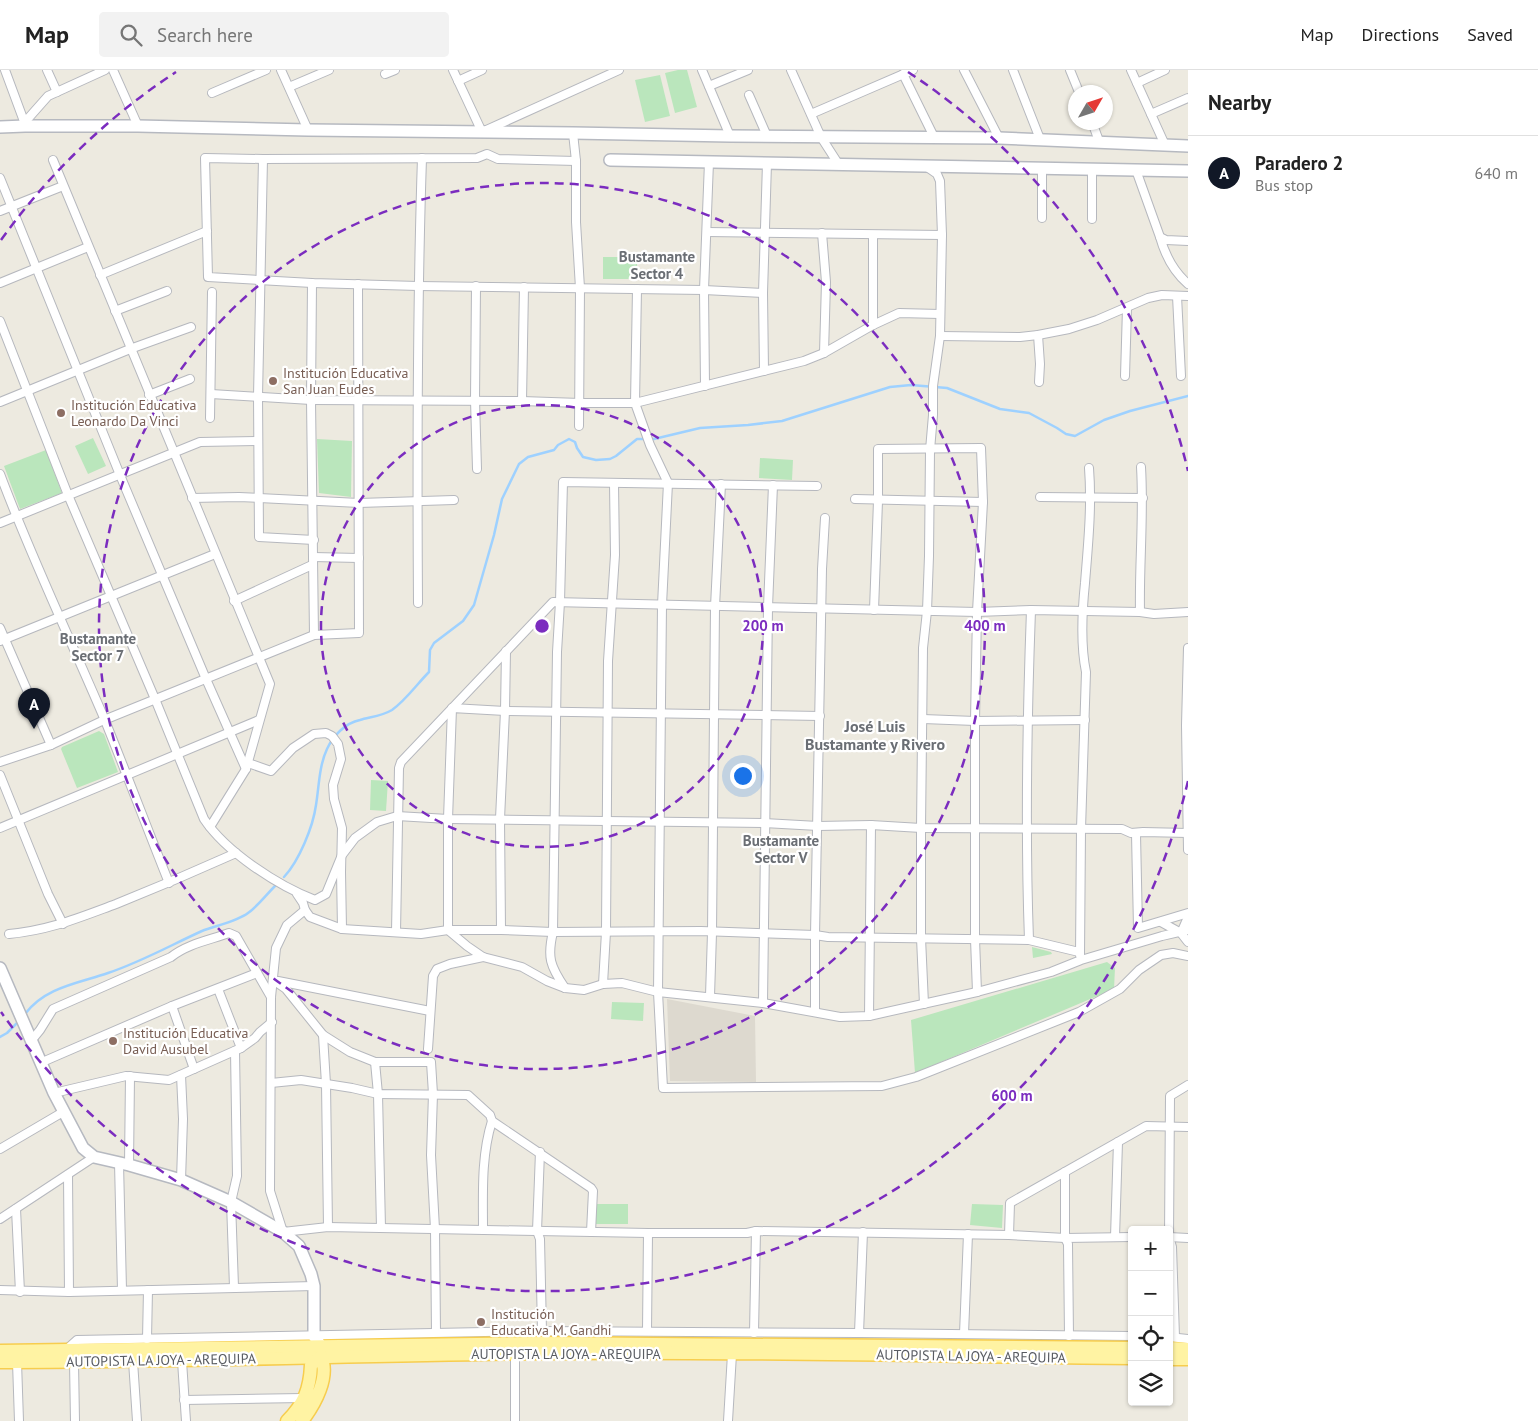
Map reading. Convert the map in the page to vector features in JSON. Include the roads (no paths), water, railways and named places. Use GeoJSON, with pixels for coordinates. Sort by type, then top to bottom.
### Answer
{"type":"FeatureCollection","features":[{"type":"Feature","properties":{"kind":"main road","name":"AUTOPISTA LA JOYA - AREQUIPA"},"geometry":{"type":"LineString","coordinates":[[0,1351],[320,1344],[553,1343],[1128,1348]]}},
{"type":"Feature","properties":{"kind":"main road","name":"AUTOPISTA LA JOYA - AREQUIPA"},"geometry":{"type":"LineString","coordinates":[[0,1362],[182,1361],[320,1344],[515,1354],[1128,1358]]}},
{"type":"Feature","properties":{"kind":"main road"},"geometry":{"type":"LineString","coordinates":[[286,1421],[294,1414],[309,1387],[311,1365],[320,1344]]}},
{"type":"Feature","properties":{"kind":"main road"},"geometry":{"type":"LineString","coordinates":[[302,1421],[314,1402],[325,1366],[320,1344]]}},
{"type":"Feature","properties":{"kind":"street"},"geometry":{"type":"LineString","coordinates":[[5,70],[25,124]]}},
{"type":"Feature","properties":{"kind":"street"},"geometry":{"type":"LineString","coordinates":[[47,70],[57,92]]}},
{"type":"Feature","properties":{"kind":"street"},"geometry":{"type":"LineString","coordinates":[[25,124],[48,96],[105,70]]}},
{"type":"Feature","properties":{"kind":"street"},"geometry":{"type":"LineString","coordinates":[[113,70],[138,126]]}},
{"type":"Feature","properties":{"kind":"street"},"geometry":{"type":"LineString","coordinates":[[212,93],[266,70]]}},
{"type":"Feature","properties":{"kind":"street"},"geometry":{"type":"LineString","coordinates":[[281,70],[308,130]]}},
{"type":"Feature","properties":{"kind":"street"},"geometry":{"type":"LineString","coordinates":[[289,88],[328,70]]}},
{"type":"Feature","properties":{"kind":"street"},"geometry":{"type":"LineString","coordinates":[[385,74],[396,70]]}},
{"type":"Feature","properties":{"kind":"street"},"geometry":{"type":"LineString","coordinates":[[453,70],[482,132]]}},
{"type":"Feature","properties":{"kind":"street"},"geometry":{"type":"LineString","coordinates":[[458,81],[482,70]]}},
{"type":"Feature","properties":{"kind":"street"},"geometry":{"type":"LineString","coordinates":[[482,132],[619,70]]}},
{"type":"Feature","properties":{"kind":"street"},"geometry":{"type":"LineString","coordinates":[[702,70],[730,136]]}},
{"type":"Feature","properties":{"kind":"street"},"geometry":{"type":"LineString","coordinates":[[709,86],[748,70]]}},
{"type":"Feature","properties":{"kind":"street"},"geometry":{"type":"LineString","coordinates":[[791,70],[821,137],[839,165]]}},
{"type":"Feature","properties":{"kind":"street"},"geometry":{"type":"LineString","coordinates":[[811,114],[913,70]]}},
{"type":"Feature","properties":{"kind":"street"},"geometry":{"type":"LineString","coordinates":[[964,70],[999,138]]}},
{"type":"Feature","properties":{"kind":"street"},"geometry":{"type":"LineString","coordinates":[[1013,70],[1040,139]]}},
{"type":"Feature","properties":{"kind":"street"},"geometry":{"type":"LineString","coordinates":[[1070,70],[1076,85]]}},
{"type":"Feature","properties":{"kind":"street"},"geometry":{"type":"LineString","coordinates":[[1132,70],[1165,145]]}},
{"type":"Feature","properties":{"kind":"street"},"geometry":{"type":"LineString","coordinates":[[1137,83],[1165,70]]}},
{"type":"Feature","properties":{"kind":"street"},"geometry":{"type":"LineString","coordinates":[[903,74],[934,137]]}},
{"type":"Feature","properties":{"kind":"street"},"geometry":{"type":"LineString","coordinates":[[749,95],[767,136]]}},
{"type":"Feature","properties":{"kind":"street"},"geometry":{"type":"LineString","coordinates":[[1151,114],[1188,98]]}},
{"type":"Feature","properties":{"kind":"street"},"geometry":{"type":"LineString","coordinates":[[0,127],[25,124],[308,130],[999,138],[1188,146]]}},
{"type":"Feature","properties":{"kind":"street"},"geometry":{"type":"LineString","coordinates":[[1095,130],[1099,141]]}},
{"type":"Feature","properties":{"kind":"street"},"geometry":{"type":"LineString","coordinates":[[573,133],[576,161],[576,222],[580,288],[579,426]]}},
{"type":"Feature","properties":{"kind":"street"},"geometry":{"type":"LineString","coordinates":[[576,161],[498,159],[487,154],[477,158],[264,160],[205,158],[208,277],[312,283],[704,290],[764,293]]}},
{"type":"Feature","properties":{"kind":"street"},"geometry":{"type":"LineString","coordinates":[[418,603],[418,286],[422,158]]}},
{"type":"Feature","properties":{"kind":"street"},"geometry":{"type":"LineString","coordinates":[[53,160],[234,601],[270,684],[258,720],[247,766],[210,827]]}},
{"type":"Feature","properties":{"kind":"street"},"geometry":{"type":"LineString","coordinates":[[264,160],[258,396],[259,537],[314,540]]}},
{"type":"Feature","properties":{"kind":"street"},"geometry":{"type":"LineString","coordinates":[[610,160],[1188,171]]}},
{"type":"Feature","properties":{"kind":"street"},"geometry":{"type":"LineString","coordinates":[[705,386],[704,290],[709,162]]}},
{"type":"Feature","properties":{"kind":"street"},"geometry":{"type":"LineString","coordinates":[[764,371],[767,163]]}},
{"type":"Feature","properties":{"kind":"street"},"geometry":{"type":"LineString","coordinates":[[924,1004],[921,938],[923,648],[927,611],[930,450],[934,373],[940,336],[942,235],[940,181],[937,174],[927,167]]}},
{"type":"Feature","properties":{"kind":"street"},"geometry":{"type":"LineString","coordinates":[[1042,169],[1042,218]]}},
{"type":"Feature","properties":{"kind":"street"},"geometry":{"type":"LineString","coordinates":[[1092,170],[1092,219]]}},
{"type":"Feature","properties":{"kind":"street"},"geometry":{"type":"LineString","coordinates":[[1136,170],[1163,248],[1171,264],[1188,284]]}},
{"type":"Feature","properties":{"kind":"street"},"geometry":{"type":"LineString","coordinates":[[0,178],[120,475],[206,679],[247,766]]}},
{"type":"Feature","properties":{"kind":"street"},"geometry":{"type":"LineString","coordinates":[[0,211],[63,186]]}},
{"type":"Feature","properties":{"kind":"street"},"geometry":{"type":"LineString","coordinates":[[100,275],[207,232]]}},
{"type":"Feature","properties":{"kind":"street"},"geometry":{"type":"LineString","coordinates":[[707,232],[942,235]]}},
{"type":"Feature","properties":{"kind":"street"},"geometry":{"type":"LineString","coordinates":[[822,234],[826,282],[824,353]]}},
{"type":"Feature","properties":{"kind":"street"},"geometry":{"type":"LineString","coordinates":[[873,235],[873,325]]}},
{"type":"Feature","properties":{"kind":"street"},"geometry":{"type":"LineString","coordinates":[[1160,237],[1166,240],[1188,241]]}},
{"type":"Feature","properties":{"kind":"street"},"geometry":{"type":"LineString","coordinates":[[0,283],[88,247]]}},
{"type":"Feature","properties":{"kind":"street"},"geometry":{"type":"LineString","coordinates":[[312,283],[311,501],[314,540],[312,561],[314,635]]}},
{"type":"Feature","properties":{"kind":"street"},"geometry":{"type":"LineString","coordinates":[[0,762],[52,744],[104,720],[314,635],[359,633],[358,284]]}},
{"type":"Feature","properties":{"kind":"street"},"geometry":{"type":"LineString","coordinates":[[476,286],[475,400],[477,469]]}},
{"type":"Feature","properties":{"kind":"street"},"geometry":{"type":"LineString","coordinates":[[522,401],[524,287]]}},
{"type":"Feature","properties":{"kind":"street"},"geometry":{"type":"LineString","coordinates":[[637,289],[635,403],[650,445],[668,483],[662,605],[658,992],[663,1088],[882,1086],[916,1077],[1079,1012],[1120,989],[1139,970],[1161,955],[1179,953],[1188,956]]}},
{"type":"Feature","properties":{"kind":"street"},"geometry":{"type":"LineString","coordinates":[[115,311],[167,292]]}},
{"type":"Feature","properties":{"kind":"street"},"geometry":{"type":"LineString","coordinates":[[210,418],[212,292]]}},
{"type":"Feature","properties":{"kind":"street"},"geometry":{"type":"LineString","coordinates":[[940,336],[1038,335],[1097,320],[1148,298],[1162,295],[1188,296]]}},
{"type":"Feature","properties":{"kind":"street"},"geometry":{"type":"LineString","coordinates":[[1177,296],[1180,376]]}},
{"type":"Feature","properties":{"kind":"street"},"geometry":{"type":"LineString","coordinates":[[1125,376],[1127,308]]}},
{"type":"Feature","properties":{"kind":"street"},"geometry":{"type":"LineString","coordinates":[[211,394],[311,400],[475,400],[635,403],[804,361],[824,353],[899,312],[940,314]]}},
{"type":"Feature","properties":{"kind":"street"},"geometry":{"type":"LineString","coordinates":[[0,321],[68,495],[204,819],[236,853],[297,893],[315,900],[326,894],[342,855],[355,838],[383,819],[397,816],[448,819],[712,824],[764,823],[818,826],[871,825],[921,828],[1122,829],[1136,834],[1143,832],[1188,833]]}},
{"type":"Feature","properties":{"kind":"street"},"geometry":{"type":"LineString","coordinates":[[0,402],[28,392],[78,369],[191,328]]}},
{"type":"Feature","properties":{"kind":"street"},"geometry":{"type":"LineString","coordinates":[[1038,335],[1040,382]]}},
{"type":"Feature","properties":{"kind":"street"},"geometry":{"type":"LineString","coordinates":[[149,395],[190,379]]}},
{"type":"Feature","properties":{"kind":"street"},"geometry":{"type":"LineString","coordinates":[[0,523],[200,442],[258,441]]}},
{"type":"Feature","properties":{"kind":"street"},"geometry":{"type":"LineString","coordinates":[[874,610],[878,449],[930,450],[981,448],[983,502],[977,612],[974,827],[977,992]]}},
{"type":"Feature","properties":{"kind":"street"},"geometry":{"type":"LineString","coordinates":[[1140,612],[1142,467]]}},
{"type":"Feature","properties":{"kind":"street"},"geometry":{"type":"LineString","coordinates":[[1080,956],[1081,829],[1086,672],[1083,658],[1082,612],[1091,498],[1089,468]]}},
{"type":"Feature","properties":{"kind":"street"},"geometry":{"type":"LineString","coordinates":[[0,474],[43,581],[60,616],[104,720],[169,883]]}},
{"type":"Feature","properties":{"kind":"street"},"geometry":{"type":"LineString","coordinates":[[565,988],[552,967],[549,956],[553,932],[557,652],[563,482],[817,486]]}},
{"type":"Feature","properties":{"kind":"street"},"geometry":{"type":"LineString","coordinates":[[603,984],[606,932],[608,662],[615,555],[614,482]]}},
{"type":"Feature","properties":{"kind":"street"},"geometry":{"type":"LineString","coordinates":[[710,996],[715,607],[721,484]]}},
{"type":"Feature","properties":{"kind":"street"},"geometry":{"type":"LineString","coordinates":[[763,1003],[768,607],[773,485]]}},
{"type":"Feature","properties":{"kind":"street"},"geometry":{"type":"LineString","coordinates":[[1040,497],[1143,498]]}},
{"type":"Feature","properties":{"kind":"street"},"geometry":{"type":"LineString","coordinates":[[192,498],[258,498],[359,503],[454,500]]}},
{"type":"Feature","properties":{"kind":"street"},"geometry":{"type":"LineString","coordinates":[[855,500],[983,502]]}},
{"type":"Feature","properties":{"kind":"street"},"geometry":{"type":"LineString","coordinates":[[815,1012],[815,935],[823,608],[822,569],[825,518]]}},
{"type":"Feature","properties":{"kind":"street"},"geometry":{"type":"LineString","coordinates":[[3,640],[215,554]]}},
{"type":"Feature","properties":{"kind":"street"},"geometry":{"type":"LineString","coordinates":[[234,601],[312,561],[359,558]]}},
{"type":"Feature","properties":{"kind":"street"},"geometry":{"type":"LineString","coordinates":[[396,932],[397,816],[399,768],[401,762],[553,602],[977,612],[1031,610],[1140,612],[1154,614],[1188,612]]}},
{"type":"Feature","properties":{"kind":"street"},"geometry":{"type":"LineString","coordinates":[[1029,940],[1028,678],[1031,610]]}},
{"type":"Feature","properties":{"kind":"street"},"geometry":{"type":"LineString","coordinates":[[0,628],[3,640],[52,744]]}},
{"type":"Feature","properties":{"kind":"street"},"geometry":{"type":"LineString","coordinates":[[1188,648],[1188,850]]}},
{"type":"Feature","properties":{"kind":"street"},"geometry":{"type":"LineString","coordinates":[[500,930],[500,819],[506,651]]}},
{"type":"Feature","properties":{"kind":"street"},"geometry":{"type":"LineString","coordinates":[[452,708],[505,711],[820,716]]}},
{"type":"Feature","properties":{"kind":"street"},"geometry":{"type":"LineString","coordinates":[[452,708],[448,819],[448,930],[466,946],[483,957],[522,967],[546,981],[565,988],[584,990],[603,984],[622,983],[658,992],[763,1003],[840,1017],[869,1016],[977,992],[1051,972],[1080,956],[1184,931]]}},
{"type":"Feature","properties":{"kind":"street"},"geometry":{"type":"LineString","coordinates":[[923,719],[975,721],[1085,720]]}},
{"type":"Feature","properties":{"kind":"street"},"geometry":{"type":"LineString","coordinates":[[0,828],[258,720]]}},
{"type":"Feature","properties":{"kind":"street"},"geometry":{"type":"LineString","coordinates":[[247,766],[271,771],[293,748],[314,734],[326,733],[336,740],[340,751],[340,759],[333,784],[334,799],[342,828],[340,872],[342,928]]}},
{"type":"Feature","properties":{"kind":"street"},"geometry":{"type":"LineString","coordinates":[[0,775],[48,894],[63,924]]}},
{"type":"Feature","properties":{"kind":"street"},"geometry":{"type":"LineString","coordinates":[[869,1016],[871,825]]}},
{"type":"Feature","properties":{"kind":"street"},"geometry":{"type":"LineString","coordinates":[[1136,834],[1138,928],[1188,912]]}},
{"type":"Feature","properties":{"kind":"street"},"geometry":{"type":"LineString","coordinates":[[10,934],[32,932],[63,924],[169,883],[236,853]]}},
{"type":"Feature","properties":{"kind":"street"},"geometry":{"type":"LineString","coordinates":[[297,893],[304,902],[305,910],[310,917],[342,928],[420,934],[448,930],[553,932],[659,931],[869,938],[1029,940],[1080,956]]}},
{"type":"Feature","properties":{"kind":"street"},"geometry":{"type":"LineString","coordinates":[[283,1232],[270,1191],[271,997],[276,948],[288,925],[305,910]]}},
{"type":"Feature","properties":{"kind":"street"},"geometry":{"type":"LineString","coordinates":[[1188,917],[1184,931],[1188,942]]}},
{"type":"Feature","properties":{"kind":"street"},"geometry":{"type":"LineString","coordinates":[[1161,922],[1184,931]]}},
{"type":"Feature","properties":{"kind":"street"},"geometry":{"type":"LineString","coordinates":[[31,1041],[53,1009],[171,957],[193,945],[229,933],[236,936],[271,997]]}},
{"type":"Feature","properties":{"kind":"street"},"geometry":{"type":"LineString","coordinates":[[428,1049],[434,976],[438,969],[450,964],[483,957]]}},
{"type":"Feature","properties":{"kind":"street"},"geometry":{"type":"LineString","coordinates":[[40,1063],[172,1006],[257,973]]}},
{"type":"Feature","properties":{"kind":"street"},"geometry":{"type":"LineString","coordinates":[[2,976],[54,1094],[83,1148],[94,1157],[181,1180],[231,1202],[283,1232],[300,1246],[312,1274],[320,1344]]}},
{"type":"Feature","properties":{"kind":"street"},"geometry":{"type":"LineString","coordinates":[[273,980],[430,1012]]}},
{"type":"Feature","properties":{"kind":"street"},"geometry":{"type":"LineString","coordinates":[[273,980],[286,989],[322,1035],[350,1052],[376,1062],[432,1062],[431,1155],[436,1229],[436,1332]]}},
{"type":"Feature","properties":{"kind":"street"},"geometry":{"type":"LineString","coordinates":[[218,989],[238,1050],[237,1176],[231,1202],[234,1287]]}},
{"type":"Feature","properties":{"kind":"street"},"geometry":{"type":"LineString","coordinates":[[172,1006],[194,1069]]}},
{"type":"Feature","properties":{"kind":"street"},"geometry":{"type":"LineString","coordinates":[[54,1094],[130,1076],[169,1080],[238,1050],[256,1038],[272,1022]]}},
{"type":"Feature","properties":{"kind":"street"},"geometry":{"type":"LineString","coordinates":[[322,1035],[326,1084],[328,1227]]}},
{"type":"Feature","properties":{"kind":"street"},"geometry":{"type":"LineString","coordinates":[[376,1062],[381,1228]]}},
{"type":"Feature","properties":{"kind":"street"},"geometry":{"type":"LineString","coordinates":[[181,1075],[183,1119],[181,1180]]}},
{"type":"Feature","properties":{"kind":"street"},"geometry":{"type":"LineString","coordinates":[[122,1290],[124,1164],[130,1076]]}},
{"type":"Feature","properties":{"kind":"street"},"geometry":{"type":"LineString","coordinates":[[271,1083],[301,1080],[378,1094],[468,1095],[490,1115],[492,1121],[487,1136],[485,1158],[483,1230]]}},
{"type":"Feature","properties":{"kind":"street"},"geometry":{"type":"LineString","coordinates":[[1169,1226],[1170,1096],[1188,1085]]}},
{"type":"Feature","properties":{"kind":"street"},"geometry":{"type":"LineString","coordinates":[[0,1149],[63,1112]]}},
{"type":"Feature","properties":{"kind":"street"},"geometry":{"type":"LineString","coordinates":[[492,1121],[592,1188],[591,1232]]}},
{"type":"Feature","properties":{"kind":"street"},"geometry":{"type":"LineString","coordinates":[[1009,1235],[1010,1203],[1146,1126],[1188,1127]]}},
{"type":"Feature","properties":{"kind":"street"},"geometry":{"type":"LineString","coordinates":[[1115,1237],[1118,1142]]}},
{"type":"Feature","properties":{"kind":"street"},"geometry":{"type":"LineString","coordinates":[[540,1152],[537,1231],[540,1239],[542,1332]]}},
{"type":"Feature","properties":{"kind":"street"},"geometry":{"type":"LineString","coordinates":[[0,1219],[94,1157]]}},
{"type":"Feature","properties":{"kind":"street"},"geometry":{"type":"LineString","coordinates":[[1065,1172],[1065,1238],[1068,1244],[1069,1336]]}},
{"type":"Feature","properties":{"kind":"street"},"geometry":{"type":"LineString","coordinates":[[68,1175],[69,1292]]}},
{"type":"Feature","properties":{"kind":"street"},"geometry":{"type":"LineString","coordinates":[[16,1209],[20,1292]]}},
{"type":"Feature","properties":{"kind":"street"},"geometry":{"type":"LineString","coordinates":[[283,1232],[328,1227],[648,1233],[747,1233],[756,1231],[968,1234],[1065,1238],[1128,1237]]}},
{"type":"Feature","properties":{"kind":"street"},"geometry":{"type":"LineString","coordinates":[[754,1333],[756,1231]]}},
{"type":"Feature","properties":{"kind":"street"},"geometry":{"type":"LineString","coordinates":[[859,1333],[863,1232]]}},
{"type":"Feature","properties":{"kind":"street"},"geometry":{"type":"LineString","coordinates":[[647,1331],[648,1233]]}},
{"type":"Feature","properties":{"kind":"street"},"geometry":{"type":"LineString","coordinates":[[964,1334],[968,1234]]}},
{"type":"Feature","properties":{"kind":"street"},"geometry":{"type":"LineString","coordinates":[[1173,1237],[1188,1238]]}},
{"type":"Feature","properties":{"kind":"street"},"geometry":{"type":"LineString","coordinates":[[1173,1259],[1180,1344]]}},
{"type":"Feature","properties":{"kind":"street"},"geometry":{"type":"LineString","coordinates":[[0,1290],[69,1292],[314,1286]]}},
{"type":"Feature","properties":{"kind":"street"},"geometry":{"type":"LineString","coordinates":[[148,1290],[148,1339]]}},
{"type":"Feature","properties":{"kind":"street"},"geometry":{"type":"LineString","coordinates":[[66,1350],[77,1340],[148,1339],[320,1344],[436,1332],[647,1331],[1128,1336]]}},
{"type":"Feature","properties":{"kind":"street"},"geometry":{"type":"LineString","coordinates":[[515,1354],[515,1421]]}},
{"type":"Feature","properties":{"kind":"street"},"geometry":{"type":"LineString","coordinates":[[728,1421],[732,1354]]}},
{"type":"Feature","properties":{"kind":"street"},"geometry":{"type":"LineString","coordinates":[[133,1361],[137,1421]]}},
{"type":"Feature","properties":{"kind":"street"},"geometry":{"type":"LineString","coordinates":[[182,1361],[186,1421]]}},
{"type":"Feature","properties":{"kind":"street"},"geometry":{"type":"LineString","coordinates":[[17,1362],[19,1421]]}},
{"type":"Feature","properties":{"kind":"street"},"geometry":{"type":"LineString","coordinates":[[74,1362],[75,1421]]}},
{"type":"Feature","properties":{"kind":"street"},"geometry":{"type":"LineString","coordinates":[[184,1400],[304,1398]]}},
{"type":"Feature","properties":{"kind":"waterway"},"geometry":{"type":"LineString","coordinates":[[284,877],[295,862],[309,833],[317,798],[322,762],[333,739],[349,724],[388,712],[402,702],[429,672],[430,650],[434,643],[463,621],[474,605],[502,499],[519,464],[528,457],[554,450],[558,445],[569,439],[575,442],[583,457],[596,460],[610,459],[637,439],[654,439],[700,428],[782,421],[890,387],[911,385],[947,388],[1000,409],[1029,413],[1066,434],[1075,436],[1104,420],[1130,411],[1188,396]]}},
{"type":"Feature","properties":{"kind":"waterway"},"geometry":{"type":"LineString","coordinates":[[25,1014],[42,998],[63,987],[120,969],[202,931],[244,916],[275,886]]}},
{"type":"Feature","properties":{"kind":"waterway"},"geometry":{"type":"LineString","coordinates":[[0,1037],[20,1020]]}},
{"type":"Feature","properties":{"kind":"place","name":"Institución Educativa San Juan Eudes"},"geometry":{"type":"Point","coordinates":[273,381]}},
{"type":"Feature","properties":{"kind":"place","name":"Institución Educativa Leonardo Da Vinci"},"geometry":{"type":"Point","coordinates":[61,413]}},
{"type":"Feature","properties":{"kind":"place","name":"Paradero 2"},"geometry":{"type":"Point","coordinates":[34,729]}},
{"type":"Feature","properties":{"kind":"place","name":"Institución Educativa David Ausubel"},"geometry":{"type":"Point","coordinates":[113,1041]}},
{"type":"Feature","properties":{"kind":"place","name":"Institución Educativa M. Gandhi"},"geometry":{"type":"Point","coordinates":[481,1322]}},
{"type":"Feature","properties":{"kind":"district","name":"Bustamante Sector 4"},"geometry":{"type":"Point","coordinates":[657,266]}},
{"type":"Feature","properties":{"kind":"district","name":"Bustamante Sector 7"},"geometry":{"type":"Point","coordinates":[98,648]}},
{"type":"Feature","properties":{"kind":"district","name":"José Luis Bustamante y Rivero"},"geometry":{"type":"Point","coordinates":[875,735]}},
{"type":"Feature","properties":{"kind":"district","name":"Bustamante Sector V"},"geometry":{"type":"Point","coordinates":[781,850]}}]}
